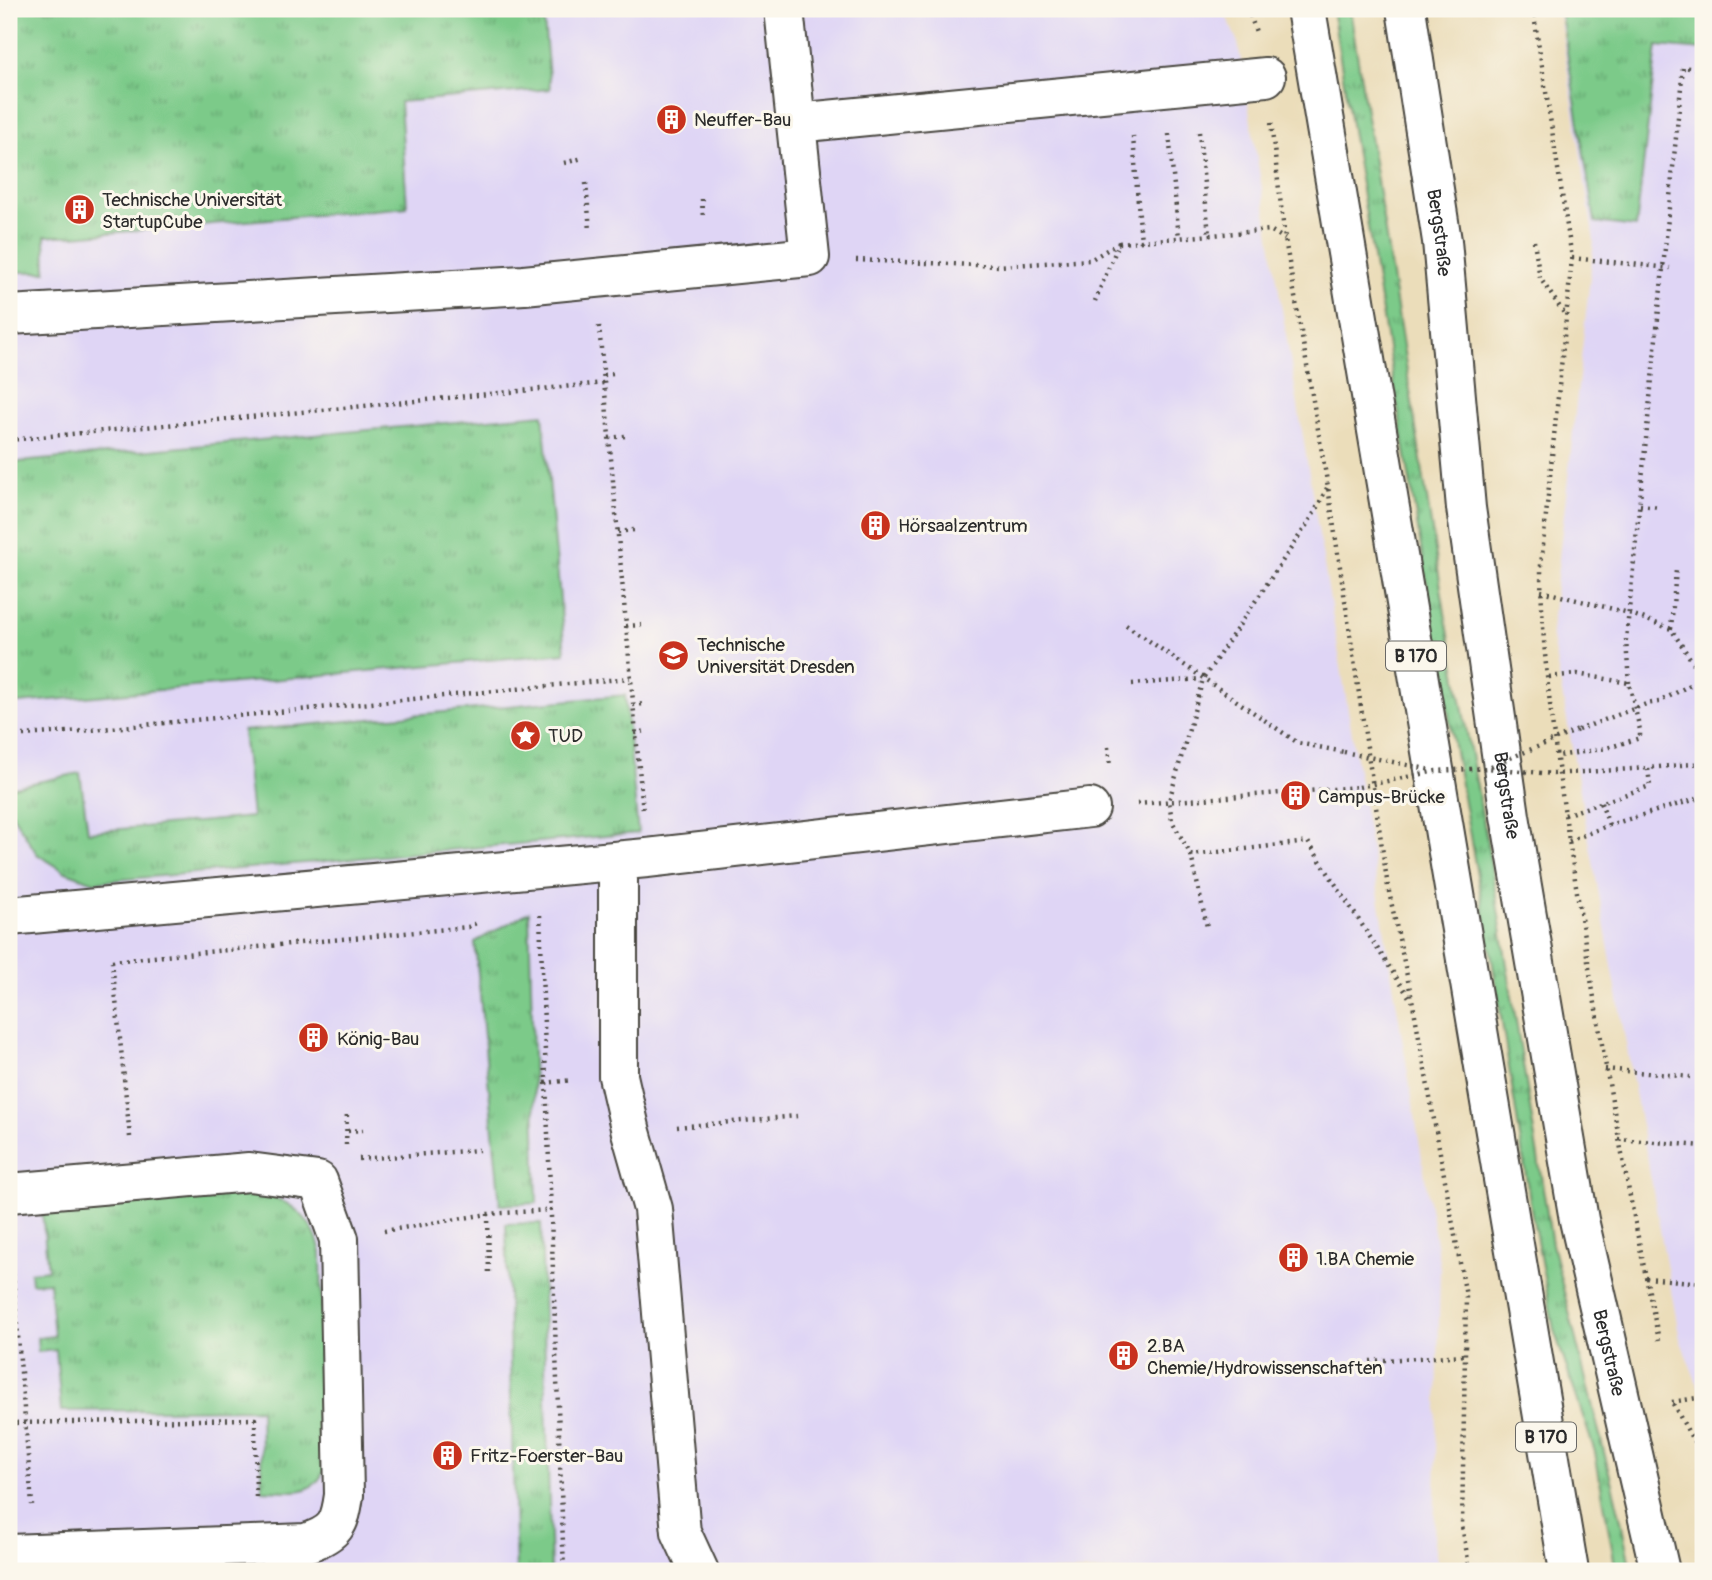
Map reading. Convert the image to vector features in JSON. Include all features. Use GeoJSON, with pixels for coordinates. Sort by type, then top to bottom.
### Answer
{"type":"FeatureCollection","features":[{"type":"Feature","properties":{"kind":"main road"},"geometry":{"type":"LineString","coordinates":[[9,315],[524,285],[810,257],[784,9]]}},
{"type":"Feature","properties":{"kind":"main road","name":"B 170"},"geometry":{"type":"LineString","coordinates":[[1306,9],[1569,1571]]}},
{"type":"Feature","properties":{"kind":"main road","name":"Bergstraße"},"geometry":{"type":"LineString","coordinates":[[1406,9],[1442,242],[1466,508],[1510,816],[1579,1220],[1660,1571]]}},
{"type":"Feature","properties":{"kind":"main road"},"geometry":{"type":"LineString","coordinates":[[796,123],[1266,77]]}},
{"type":"Feature","properties":{"kind":"main road"},"geometry":{"type":"LineString","coordinates":[[9,916],[618,861],[1090,808]]}},
{"type":"Feature","properties":{"kind":"main road"},"geometry":{"type":"LineString","coordinates":[[618,861],[618,1076],[653,1209],[681,1532],[699,1571]]}},
{"type":"Feature","properties":{"kind":"main road"},"geometry":{"type":"LineString","coordinates":[[9,1193],[249,1172],[318,1181],[339,1239],[344,1495],[341,1517],[330,1533],[306,1544],[9,1554]]}},
{"type":"Feature","properties":{"kind":"path"},"geometry":{"type":"LineString","coordinates":[[1248,9],[1264,53],[1285,239],[1328,487],[1386,873],[1413,1004],[1466,1296],[1462,1526],[1470,1571]]}},
{"type":"Feature","properties":{"kind":"path"},"geometry":{"type":"LineString","coordinates":[[1533,9],[1572,258],[1541,565],[1549,677],[1565,815],[1605,1069],[1662,1353]]}},
{"type":"Feature","properties":{"kind":"path"},"geometry":{"type":"LineString","coordinates":[[1558,756],[1607,748],[1640,738],[1629,682],[1626,640],[1655,379],[1683,68],[1703,70]]}},
{"type":"Feature","properties":{"kind":"path"},"geometry":{"type":"LineString","coordinates":[[1194,83],[1209,235]]}},
{"type":"Feature","properties":{"kind":"path"},"geometry":{"type":"LineString","coordinates":[[1130,90],[1141,242]]}},
{"type":"Feature","properties":{"kind":"path"},"geometry":{"type":"LineString","coordinates":[[1167,123],[1180,238]]}},
{"type":"Feature","properties":{"kind":"path"},"geometry":{"type":"LineString","coordinates":[[564,163],[583,158]]}},
{"type":"Feature","properties":{"kind":"path"},"geometry":{"type":"LineString","coordinates":[[810,257],[999,266],[1090,260],[1119,243],[1270,230],[1285,239]]}},
{"type":"Feature","properties":{"kind":"path"},"geometry":{"type":"LineString","coordinates":[[1534,241],[1540,278],[1566,317]]}},
{"type":"Feature","properties":{"kind":"path"},"geometry":{"type":"LineString","coordinates":[[1095,301],[1119,243]]}},
{"type":"Feature","properties":{"kind":"path"},"geometry":{"type":"LineString","coordinates":[[1572,258],[1670,268]]}},
{"type":"Feature","properties":{"kind":"path"},"geometry":{"type":"LineString","coordinates":[[595,278],[642,804]]}},
{"type":"Feature","properties":{"kind":"path"},"geometry":{"type":"LineString","coordinates":[[604,374],[614,374]]}},
{"type":"Feature","properties":{"kind":"path"},"geometry":{"type":"LineString","coordinates":[[9,440],[604,383]]}},
{"type":"Feature","properties":{"kind":"path"},"geometry":{"type":"LineString","coordinates":[[609,438],[625,436]]}},
{"type":"Feature","properties":{"kind":"path"},"geometry":{"type":"LineString","coordinates":[[1207,928],[1191,855],[1172,821],[1169,802],[1203,679],[1312,517],[1328,487]]}},
{"type":"Feature","properties":{"kind":"path"},"geometry":{"type":"LineString","coordinates":[[1640,505],[1660,507]]}},
{"type":"Feature","properties":{"kind":"path"},"geometry":{"type":"LineString","coordinates":[[618,532],[634,530]]}},
{"type":"Feature","properties":{"kind":"path"},"geometry":{"type":"LineString","coordinates":[[1671,629],[1676,570]]}},
{"type":"Feature","properties":{"kind":"path"},"geometry":{"type":"LineString","coordinates":[[1488,768],[1635,708],[1658,702],[1703,678],[1671,629],[1629,613],[1541,591]]}},
{"type":"Feature","properties":{"kind":"path"},"geometry":{"type":"LineString","coordinates":[[626,626],[643,625]]}},
{"type":"Feature","properties":{"kind":"path"},"geometry":{"type":"LineString","coordinates":[[1126,625],[1298,743],[1436,771]]}},
{"type":"Feature","properties":{"kind":"path"},"geometry":{"type":"LineString","coordinates":[[1549,677],[1577,674],[1629,682]]}},
{"type":"Feature","properties":{"kind":"path"},"geometry":{"type":"LineString","coordinates":[[9,736],[630,678]]}},
{"type":"Feature","properties":{"kind":"path"},"geometry":{"type":"LineString","coordinates":[[1132,684],[1203,679]]}},
{"type":"Feature","properties":{"kind":"path"},"geometry":{"type":"LineString","coordinates":[[633,705],[644,704]]}},
{"type":"Feature","properties":{"kind":"path"},"geometry":{"type":"LineString","coordinates":[[635,733],[647,731]]}},
{"type":"Feature","properties":{"kind":"path"},"geometry":{"type":"LineString","coordinates":[[1090,808],[1359,787],[1436,771],[1488,768],[1553,774],[1703,763]]}},
{"type":"Feature","properties":{"kind":"path"},"geometry":{"type":"LineString","coordinates":[[1565,815],[1643,790],[1650,786],[1648,768]]}},
{"type":"Feature","properties":{"kind":"path"},"geometry":{"type":"LineString","coordinates":[[1569,841],[1609,825],[1703,797]]}},
{"type":"Feature","properties":{"kind":"path"},"geometry":{"type":"LineString","coordinates":[[1601,803],[1609,825]]}},
{"type":"Feature","properties":{"kind":"path"},"geometry":{"type":"LineString","coordinates":[[1191,855],[1308,842],[1413,1004]]}},
{"type":"Feature","properties":{"kind":"path"},"geometry":{"type":"LineString","coordinates":[[107,908],[134,1181]]}},
{"type":"Feature","properties":{"kind":"path"},"geometry":{"type":"LineString","coordinates":[[541,942],[564,1571]]}},
{"type":"Feature","properties":{"kind":"path"},"geometry":{"type":"LineString","coordinates":[[1605,1069],[1690,1077]]}},
{"type":"Feature","properties":{"kind":"path"},"geometry":{"type":"LineString","coordinates":[[346,1145],[347,1111]]}},
{"type":"Feature","properties":{"kind":"path"},"geometry":{"type":"LineString","coordinates":[[684,1126],[797,1116]]}},
{"type":"Feature","properties":{"kind":"path"},"geometry":{"type":"LineString","coordinates":[[348,1131],[363,1130]]}},
{"type":"Feature","properties":{"kind":"path"},"geometry":{"type":"LineString","coordinates":[[1618,1139],[1703,1146]]}},
{"type":"Feature","properties":{"kind":"path"},"geometry":{"type":"LineString","coordinates":[[356,1158],[479,1150]]}},
{"type":"Feature","properties":{"kind":"path"},"geometry":{"type":"LineString","coordinates":[[339,1239],[488,1214],[550,1210]]}},
{"type":"Feature","properties":{"kind":"path"},"geometry":{"type":"LineString","coordinates":[[488,1214],[489,1277]]}},
{"type":"Feature","properties":{"kind":"path"},"geometry":{"type":"LineString","coordinates":[[9,1227],[32,1497]]}},
{"type":"Feature","properties":{"kind":"path"},"geometry":{"type":"LineString","coordinates":[[1646,1278],[1703,1283]]}},
{"type":"Feature","properties":{"kind":"path"},"geometry":{"type":"LineString","coordinates":[[1370,1362],[1465,1355]]}},
{"type":"Feature","properties":{"kind":"path"},"geometry":{"type":"LineString","coordinates":[[1669,1390],[1672,1402],[1703,1458]]}},
{"type":"Feature","properties":{"kind":"path"},"geometry":{"type":"LineString","coordinates":[[1672,1402],[1703,1397]]}},
{"type":"Feature","properties":{"kind":"path"},"geometry":{"type":"LineString","coordinates":[[9,1423],[255,1419],[256,1494]]}},
{"type":"Feature","properties":{"kind":"shaded area","name":"Technische Universität Dresden"},"geometry":{"type":"Polygon","coordinates":[[[9,9],[1223,9],[1238,43],[1440,1268],[1434,1543],[1439,1571],[9,1571],[9,9]]]}},
{"type":"Feature","properties":{"kind":"shaded area"},"geometry":{"type":"Polygon","coordinates":[[[1558,9],[1703,9],[1703,1399],[1680,1339],[1551,632],[1594,241],[1558,9]]]}},
{"type":"Feature","properties":{"kind":"green space"},"geometry":{"type":"Polygon","coordinates":[[[9,9],[543,9],[550,89],[400,102],[407,207],[73,236],[45,236],[46,272],[9,272],[9,9]]]}},
{"type":"Feature","properties":{"kind":"green space"},"geometry":{"type":"Polygon","coordinates":[[[1332,9],[1350,9],[1445,613],[1487,841],[1552,1244],[1621,1520],[1631,1571],[1616,1571],[1595,1452],[1554,1330],[1532,1214],[1492,959],[1451,729],[1332,9]]]}},
{"type":"Feature","properties":{"kind":"green space"},"geometry":{"type":"Polygon","coordinates":[[[1560,9],[1703,9],[1703,50],[1657,46],[1636,227],[1595,222],[1560,9]]]}},
{"type":"Feature","properties":{"kind":"green space"},"geometry":{"type":"Polygon","coordinates":[[[543,414],[565,653],[9,704],[9,463],[543,414]]]}},
{"type":"Feature","properties":{"kind":"green space"},"geometry":{"type":"Polygon","coordinates":[[[625,695],[638,833],[94,882],[66,872],[37,854],[9,809],[9,788],[80,773],[88,832],[252,817],[243,731],[625,695]]]}},
{"type":"Feature","properties":{"kind":"green space"},"geometry":{"type":"Polygon","coordinates":[[[529,912],[537,1203],[500,1205],[475,942],[529,912]]]}},
{"type":"Feature","properties":{"kind":"green space"},"geometry":{"type":"Polygon","coordinates":[[[249,1192],[275,1198],[295,1210],[311,1228],[321,1252],[324,1471],[313,1485],[298,1491],[262,1490],[260,1409],[61,1411],[56,1350],[38,1352],[37,1338],[54,1336],[49,1282],[31,1283],[30,1272],[48,1270],[42,1212],[249,1192]]]}},
{"type":"Feature","properties":{"kind":"green space"},"geometry":{"type":"Polygon","coordinates":[[[541,1223],[551,1571],[516,1571],[506,1224],[541,1223]]]}},
{"type":"Feature","properties":{"kind":"place","name":"Neuffer-Bau"},"geometry":{"type":"Point","coordinates":[671,119]}},
{"type":"Feature","properties":{"kind":"place","name":"Technische Universität StartupCube"},"geometry":{"type":"Point","coordinates":[79,210]}},
{"type":"Feature","properties":{"kind":"place","name":"Hörsaalzentrum"},"geometry":{"type":"Point","coordinates":[875,525]}},
{"type":"Feature","properties":{"kind":"place","name":"Technische Universität Dresden"},"geometry":{"type":"Point","coordinates":[674,655]}},
{"type":"Feature","properties":{"kind":"place","name":"TUD"},"geometry":{"type":"Point","coordinates":[525,735]}},
{"type":"Feature","properties":{"kind":"place","name":"Campus-Brücke"},"geometry":{"type":"Point","coordinates":[1295,796]}},
{"type":"Feature","properties":{"kind":"place","name":"König-Bau"},"geometry":{"type":"Point","coordinates":[314,1038]}},
{"type":"Feature","properties":{"kind":"place","name":"1.BA Chemie"},"geometry":{"type":"Point","coordinates":[1293,1258]}},
{"type":"Feature","properties":{"kind":"place","name":"2.BA Chemie/Hydrowissenschaften"},"geometry":{"type":"Point","coordinates":[1124,1356]}},
{"type":"Feature","properties":{"kind":"place","name":"Fritz-Foerster-Bau"},"geometry":{"type":"Point","coordinates":[447,1455]}}]}
